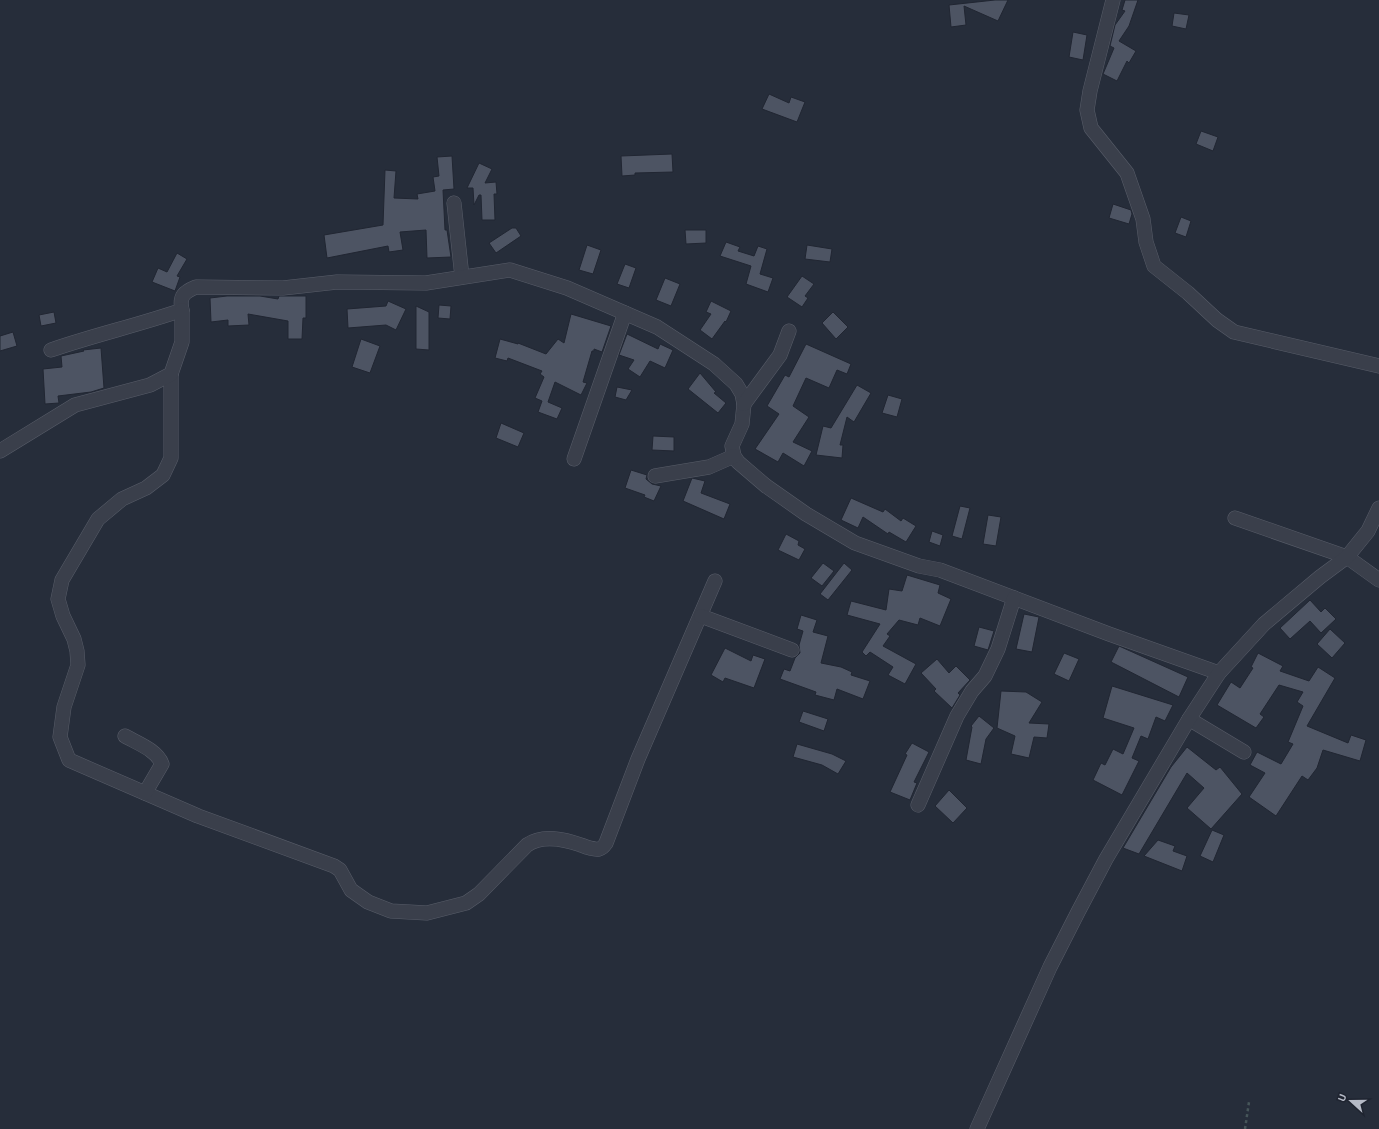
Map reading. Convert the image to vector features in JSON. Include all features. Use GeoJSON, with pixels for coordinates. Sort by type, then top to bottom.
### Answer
{"type":"FeatureCollection","features":[{"type":"Feature","properties":{"kind":"street"},"geometry":{"type":"LineString","coordinates":[[1113,0],[1090,91],[1087,110],[1088,120],[1091,128],[1127,173],[1143,219],[1146,242],[1154,266],[1234,332],[1379,366]]}},
{"type":"Feature","properties":{"kind":"street"},"geometry":{"type":"LineString","coordinates":[[454,202],[462,277]]}},
{"type":"Feature","properties":{"kind":"street"},"geometry":{"type":"LineString","coordinates":[[715,581],[638,759],[606,843],[602,848],[597,850],[574,843],[543,838],[534,840],[527,845],[479,894],[466,903],[448,909],[427,913],[391,911],[383,909],[368,902],[351,890],[340,870],[334,866],[198,816],[69,760],[60,737],[64,708],[78,665],[74,639],[63,616],[58,599],[62,580],[98,519],[122,499],[146,488],[163,475],[171,458],[171,374],[182,342],[182,310],[180,301],[184,293],[196,287],[283,288],[337,282],[426,283],[510,270],[561,286],[657,327],[714,364],[736,384],[742,394],[744,404],[742,424],[732,446],[734,456],[746,470],[766,486],[806,514],[855,543],[919,566],[940,570],[1219,673]]}},
{"type":"Feature","properties":{"kind":"street"},"geometry":{"type":"LineString","coordinates":[[51,350],[81,340],[145,323],[182,310]]}},
{"type":"Feature","properties":{"kind":"street"},"geometry":{"type":"LineString","coordinates":[[574,459],[624,313]]}},
{"type":"Feature","properties":{"kind":"street"},"geometry":{"type":"LineString","coordinates":[[744,404],[780,356],[790,331]]}},
{"type":"Feature","properties":{"kind":"street"},"geometry":{"type":"LineString","coordinates":[[0,451],[75,405],[150,385],[171,374]]}},
{"type":"Feature","properties":{"kind":"street"},"geometry":{"type":"LineString","coordinates":[[655,476],[709,467],[734,456]]}},
{"type":"Feature","properties":{"kind":"street"},"geometry":{"type":"LineString","coordinates":[[977,1129],[1050,967],[1078,912],[1106,859],[1189,719],[1219,673],[1264,624],[1320,577],[1347,557],[1368,531],[1379,508]]}},
{"type":"Feature","properties":{"kind":"street"},"geometry":{"type":"LineString","coordinates":[[1235,518],[1347,557],[1379,580]]}},
{"type":"Feature","properties":{"kind":"street"},"geometry":{"type":"LineString","coordinates":[[918,805],[957,716],[972,691],[985,676],[998,649],[1014,598]]}},
{"type":"Feature","properties":{"kind":"street"},"geometry":{"type":"LineString","coordinates":[[701,616],[792,650]]}},
{"type":"Feature","properties":{"kind":"street"},"geometry":{"type":"LineString","coordinates":[[1189,719],[1244,752]]}},
{"type":"Feature","properties":{"kind":"street"},"geometry":{"type":"LineString","coordinates":[[125,736],[156,754],[162,764],[145,793]]}},
{"type":"Feature","properties":{"kind":"path"},"geometry":{"type":"LineString","coordinates":[[1245,1129],[1249,1102]]}},
{"type":"Feature","properties":{"kind":"building"},"geometry":{"type":"Polygon","coordinates":[[[1008,0],[998,21],[964,6],[966,25],[951,27],[949,5],[1008,0]]]}},
{"type":"Feature","properties":{"kind":"building"},"geometry":{"type":"Polygon","coordinates":[[[1125,0],[1138,0],[1129,26],[1119,41],[1136,51],[1129,63],[1127,61],[1117,81],[1103,74],[1114,48],[1110,46],[1115,25],[1125,11],[1122,10],[1125,0]]]}},
{"type":"Feature","properties":{"kind":"building"},"geometry":{"type":"Polygon","coordinates":[[[1174,13],[1189,15],[1186,29],[1172,26],[1174,13]]]}},
{"type":"Feature","properties":{"kind":"building"},"geometry":{"type":"Polygon","coordinates":[[[1073,32],[1087,35],[1083,60],[1069,57],[1073,32]]]}},
{"type":"Feature","properties":{"kind":"building"},"geometry":{"type":"Polygon","coordinates":[[[769,94],[789,103],[791,97],[805,102],[797,122],[762,109],[769,94]]]}},
{"type":"Feature","properties":{"kind":"building"},"geometry":{"type":"Polygon","coordinates":[[[1201,131],[1218,137],[1213,151],[1196,144],[1201,131]]]}},
{"type":"Feature","properties":{"kind":"building"},"geometry":{"type":"Polygon","coordinates":[[[672,154],[673,172],[635,173],[635,175],[622,176],[621,156],[672,154]]]}},
{"type":"Feature","properties":{"kind":"building"},"geometry":{"type":"Polygon","coordinates":[[[452,156],[454,189],[443,190],[445,230],[447,230],[451,257],[427,258],[426,230],[400,232],[403,250],[389,252],[388,246],[327,258],[324,235],[383,225],[385,170],[396,171],[394,198],[418,199],[417,194],[435,191],[433,177],[439,176],[437,157],[452,156]]]}},
{"type":"Feature","properties":{"kind":"building"},"geometry":{"type":"Polygon","coordinates":[[[479,163],[492,169],[485,183],[496,182],[497,194],[494,194],[495,220],[482,220],[481,195],[479,195],[474,205],[473,188],[467,188],[479,163]]]}},
{"type":"Feature","properties":{"kind":"building"},"geometry":{"type":"Polygon","coordinates":[[[1113,204],[1131,210],[1132,214],[1129,224],[1109,218],[1113,204]]]}},
{"type":"Feature","properties":{"kind":"building"},"geometry":{"type":"Polygon","coordinates":[[[1181,217],[1191,221],[1186,237],[1175,233],[1181,217]]]}},
{"type":"Feature","properties":{"kind":"building"},"geometry":{"type":"Polygon","coordinates":[[[512,228],[516,228],[521,236],[496,253],[489,243],[512,228]]]}},
{"type":"Feature","properties":{"kind":"building"},"geometry":{"type":"Polygon","coordinates":[[[685,230],[706,230],[706,243],[686,244],[685,230]]]}},
{"type":"Feature","properties":{"kind":"building"},"geometry":{"type":"Polygon","coordinates":[[[726,242],[740,247],[738,251],[754,256],[758,246],[767,249],[760,274],[773,278],[768,292],[746,284],[751,266],[720,256],[726,242]]]}},
{"type":"Feature","properties":{"kind":"building"},"geometry":{"type":"Polygon","coordinates":[[[587,245],[601,250],[593,274],[579,270],[587,245]]]}},
{"type":"Feature","properties":{"kind":"building"},"geometry":{"type":"Polygon","coordinates":[[[807,245],[832,249],[830,262],[805,259],[807,245]]]}},
{"type":"Feature","properties":{"kind":"building"},"geometry":{"type":"Polygon","coordinates":[[[177,253],[187,259],[177,276],[180,277],[175,291],[152,282],[158,268],[167,272],[177,253]]]}},
{"type":"Feature","properties":{"kind":"building"},"geometry":{"type":"Polygon","coordinates":[[[625,264],[636,268],[629,288],[617,284],[625,264]]]}},
{"type":"Feature","properties":{"kind":"building"},"geometry":{"type":"Polygon","coordinates":[[[802,276],[814,284],[805,296],[808,298],[802,307],[787,297],[802,276]]]}},
{"type":"Feature","properties":{"kind":"building"},"geometry":{"type":"Polygon","coordinates":[[[665,278],[680,284],[671,306],[656,300],[665,278]]]}},
{"type":"Feature","properties":{"kind":"building"},"geometry":{"type":"Polygon","coordinates":[[[227,296],[260,296],[278,299],[279,296],[306,296],[306,318],[303,318],[302,339],[288,339],[288,321],[248,314],[249,325],[228,326],[228,320],[211,322],[210,298],[227,296]]]}},
{"type":"Feature","properties":{"kind":"building"},"geometry":{"type":"Polygon","coordinates":[[[388,301],[406,309],[396,330],[386,325],[348,328],[347,309],[386,306],[388,301]]]}},
{"type":"Feature","properties":{"kind":"building"},"geometry":{"type":"Polygon","coordinates":[[[711,301],[731,311],[726,322],[725,321],[712,339],[700,330],[711,314],[706,312],[711,301]]]}},
{"type":"Feature","properties":{"kind":"building"},"geometry":{"type":"Polygon","coordinates":[[[439,305],[451,306],[450,319],[438,318],[439,305]]]}},
{"type":"Feature","properties":{"kind":"building"},"geometry":{"type":"Polygon","coordinates":[[[416,306],[429,312],[429,350],[416,349],[416,306]]]}},
{"type":"Feature","properties":{"kind":"building"},"geometry":{"type":"Polygon","coordinates":[[[54,312],[56,323],[41,326],[39,315],[54,312]]]}},
{"type":"Feature","properties":{"kind":"building"},"geometry":{"type":"Polygon","coordinates":[[[833,312],[848,327],[836,339],[822,323],[833,312]]]}},
{"type":"Feature","properties":{"kind":"building"},"geometry":{"type":"Polygon","coordinates":[[[571,314],[611,326],[602,352],[594,349],[594,351],[592,351],[583,382],[587,383],[581,395],[555,382],[548,402],[562,408],[557,419],[538,412],[542,401],[535,398],[544,377],[540,374],[542,371],[508,358],[507,361],[495,358],[500,339],[518,343],[546,354],[558,339],[564,343],[571,314]]]}},
{"type":"Feature","properties":{"kind":"building"},"geometry":{"type":"Polygon","coordinates":[[[13,332],[17,346],[0,351],[0,336],[13,332]]]}},
{"type":"Feature","properties":{"kind":"building"},"geometry":{"type":"Polygon","coordinates":[[[627,334],[658,349],[660,344],[673,350],[665,368],[650,361],[640,377],[628,369],[634,360],[619,355],[627,334]]]}},
{"type":"Feature","properties":{"kind":"building"},"geometry":{"type":"Polygon","coordinates":[[[361,339],[380,346],[370,373],[352,367],[361,339]]]}},
{"type":"Feature","properties":{"kind":"building"},"geometry":{"type":"Polygon","coordinates":[[[806,344],[851,364],[847,374],[837,370],[829,388],[806,378],[793,406],[809,417],[793,442],[812,451],[804,466],[783,453],[778,462],[755,449],[779,414],[767,406],[785,375],[789,377],[806,344]]]}},
{"type":"Feature","properties":{"kind":"building"},"geometry":{"type":"Polygon","coordinates":[[[101,348],[104,388],[91,392],[58,396],[59,403],[45,404],[43,369],[62,367],[61,356],[84,351],[83,350],[101,348]]]}},
{"type":"Feature","properties":{"kind":"building"},"geometry":{"type":"Polygon","coordinates":[[[700,373],[716,392],[714,393],[726,403],[718,413],[688,389],[700,373]]]}},
{"type":"Feature","properties":{"kind":"building"},"geometry":{"type":"Polygon","coordinates":[[[857,385],[871,393],[854,422],[847,417],[840,445],[843,445],[842,458],[816,455],[823,426],[831,428],[857,385]]]}},
{"type":"Feature","properties":{"kind":"building"},"geometry":{"type":"Polygon","coordinates":[[[617,387],[632,390],[626,400],[615,397],[617,387]]]}},
{"type":"Feature","properties":{"kind":"building"},"geometry":{"type":"Polygon","coordinates":[[[888,395],[902,399],[897,417],[882,413],[888,395]]]}},
{"type":"Feature","properties":{"kind":"building"},"geometry":{"type":"Polygon","coordinates":[[[501,423],[524,433],[518,447],[496,438],[501,423]]]}},
{"type":"Feature","properties":{"kind":"building"},"geometry":{"type":"Polygon","coordinates":[[[653,436],[674,437],[674,451],[652,450],[653,436]]]}},
{"type":"Feature","properties":{"kind":"building"},"geometry":{"type":"Polygon","coordinates":[[[631,470],[647,475],[646,479],[652,484],[661,486],[654,501],[644,497],[645,495],[625,488],[631,470]]]}},
{"type":"Feature","properties":{"kind":"building"},"geometry":{"type":"Polygon","coordinates":[[[692,478],[705,481],[701,493],[730,504],[724,519],[683,501],[692,478]]]}},
{"type":"Feature","properties":{"kind":"building"},"geometry":{"type":"Polygon","coordinates":[[[851,498],[883,512],[885,509],[901,521],[903,518],[916,526],[906,542],[889,532],[888,534],[863,517],[858,528],[841,520],[851,498]]]}},
{"type":"Feature","properties":{"kind":"building"},"geometry":{"type":"Polygon","coordinates":[[[960,506],[970,508],[962,539],[952,536],[960,506]]]}},
{"type":"Feature","properties":{"kind":"building"},"geometry":{"type":"Polygon","coordinates":[[[988,515],[1001,517],[996,546],[983,544],[988,515]]]}},
{"type":"Feature","properties":{"kind":"building"},"geometry":{"type":"Polygon","coordinates":[[[932,531],[943,535],[940,546],[929,542],[932,531]]]}},
{"type":"Feature","properties":{"kind":"building"},"geometry":{"type":"Polygon","coordinates":[[[786,534],[799,541],[798,545],[805,549],[799,560],[778,550],[786,534]]]}},
{"type":"Feature","properties":{"kind":"building"},"geometry":{"type":"Polygon","coordinates":[[[823,563],[834,571],[822,586],[811,578],[823,563]]]}},
{"type":"Feature","properties":{"kind":"building"},"geometry":{"type":"Polygon","coordinates":[[[844,563],[852,570],[828,600],[820,594],[844,563]]]}},
{"type":"Feature","properties":{"kind":"building"},"geometry":{"type":"Polygon","coordinates":[[[907,575],[940,585],[938,593],[951,599],[940,626],[920,618],[918,625],[899,620],[887,634],[890,636],[883,646],[916,664],[905,684],[888,675],[893,667],[870,652],[866,656],[862,652],[880,624],[847,615],[851,601],[886,610],[889,589],[902,591],[907,575]]]}},
{"type":"Feature","properties":{"kind":"building"},"geometry":{"type":"Polygon","coordinates":[[[1310,600],[1321,612],[1325,608],[1336,619],[1321,633],[1310,621],[1290,639],[1280,628],[1310,600]]]}},
{"type":"Feature","properties":{"kind":"building"},"geometry":{"type":"Polygon","coordinates":[[[1024,614],[1039,617],[1032,652],[1016,649],[1024,614]]]}},
{"type":"Feature","properties":{"kind":"building"},"geometry":{"type":"Polygon","coordinates":[[[801,615],[817,620],[813,632],[828,636],[821,663],[841,667],[852,672],[851,675],[870,681],[863,699],[837,689],[834,700],[815,695],[816,692],[780,679],[784,669],[790,671],[795,658],[800,653],[799,645],[803,631],[797,629],[801,615]]]}},
{"type":"Feature","properties":{"kind":"building"},"geometry":{"type":"Polygon","coordinates":[[[979,627],[994,631],[988,650],[974,646],[979,627]]]}},
{"type":"Feature","properties":{"kind":"building"},"geometry":{"type":"Polygon","coordinates":[[[1330,629],[1345,643],[1332,658],[1317,644],[1330,629]]]}},
{"type":"Feature","properties":{"kind":"building"},"geometry":{"type":"Polygon","coordinates":[[[1119,646],[1188,677],[1179,697],[1111,662],[1119,646]]]}},
{"type":"Feature","properties":{"kind":"building"},"geometry":{"type":"Polygon","coordinates":[[[725,648],[751,661],[753,655],[765,659],[754,688],[725,678],[723,682],[711,675],[725,648]]]}},
{"type":"Feature","properties":{"kind":"building"},"geometry":{"type":"Polygon","coordinates":[[[1064,653],[1079,659],[1069,681],[1054,674],[1064,653]]]}},
{"type":"Feature","properties":{"kind":"building"},"geometry":{"type":"Polygon","coordinates":[[[1258,653],[1283,666],[1280,671],[1309,681],[1318,667],[1335,678],[1307,726],[1348,743],[1351,735],[1366,740],[1360,761],[1323,750],[1317,768],[1308,780],[1302,776],[1276,816],[1249,797],[1265,773],[1250,765],[1257,752],[1281,764],[1293,744],[1288,742],[1303,706],[1297,702],[1303,692],[1279,685],[1260,714],[1264,717],[1256,728],[1217,705],[1231,682],[1240,688],[1253,668],[1251,667],[1258,653]]]}},
{"type":"Feature","properties":{"kind":"building"},"geometry":{"type":"Polygon","coordinates":[[[937,659],[949,673],[956,666],[970,680],[958,693],[960,695],[952,708],[934,691],[936,689],[921,673],[937,659]]]}},
{"type":"Feature","properties":{"kind":"building"},"geometry":{"type":"Polygon","coordinates":[[[1112,686],[1173,705],[1165,721],[1156,717],[1148,739],[1141,736],[1132,758],[1139,761],[1122,795],[1093,780],[1101,763],[1105,765],[1113,749],[1123,754],[1134,728],[1103,718],[1112,686]]]}},
{"type":"Feature","properties":{"kind":"building"},"geometry":{"type":"Polygon","coordinates":[[[1001,691],[1026,692],[1042,702],[1029,723],[1049,724],[1047,738],[1034,737],[1029,758],[1011,754],[1015,736],[997,728],[1001,691]]]}},
{"type":"Feature","properties":{"kind":"building"},"geometry":{"type":"Polygon","coordinates":[[[803,711],[828,719],[824,731],[799,722],[803,711]]]}},
{"type":"Feature","properties":{"kind":"building"},"geometry":{"type":"Polygon","coordinates":[[[979,716],[994,728],[986,739],[981,764],[966,760],[971,726],[979,716]]]}},
{"type":"Feature","properties":{"kind":"building"},"geometry":{"type":"Polygon","coordinates":[[[912,743],[929,752],[914,782],[917,783],[910,800],[890,792],[907,755],[905,754],[912,743]]]}},
{"type":"Feature","properties":{"kind":"building"},"geometry":{"type":"Polygon","coordinates":[[[797,744],[832,754],[846,761],[838,774],[822,765],[793,757],[797,744]]]}},
{"type":"Feature","properties":{"kind":"building"},"geometry":{"type":"Polygon","coordinates":[[[1187,747],[1216,770],[1220,767],[1242,794],[1211,829],[1187,808],[1204,788],[1187,773],[1139,854],[1123,848],[1171,767],[1187,747]]]}},
{"type":"Feature","properties":{"kind":"building"},"geometry":{"type":"Polygon","coordinates":[[[949,790],[967,808],[953,823],[935,806],[949,790]]]}},
{"type":"Feature","properties":{"kind":"building"},"geometry":{"type":"Polygon","coordinates":[[[1212,830],[1224,835],[1213,862],[1200,856],[1212,830]]]}},
{"type":"Feature","properties":{"kind":"building"},"geometry":{"type":"Polygon","coordinates":[[[1158,840],[1175,846],[1173,851],[1187,856],[1182,871],[1144,856],[1158,840]]]}}]}
